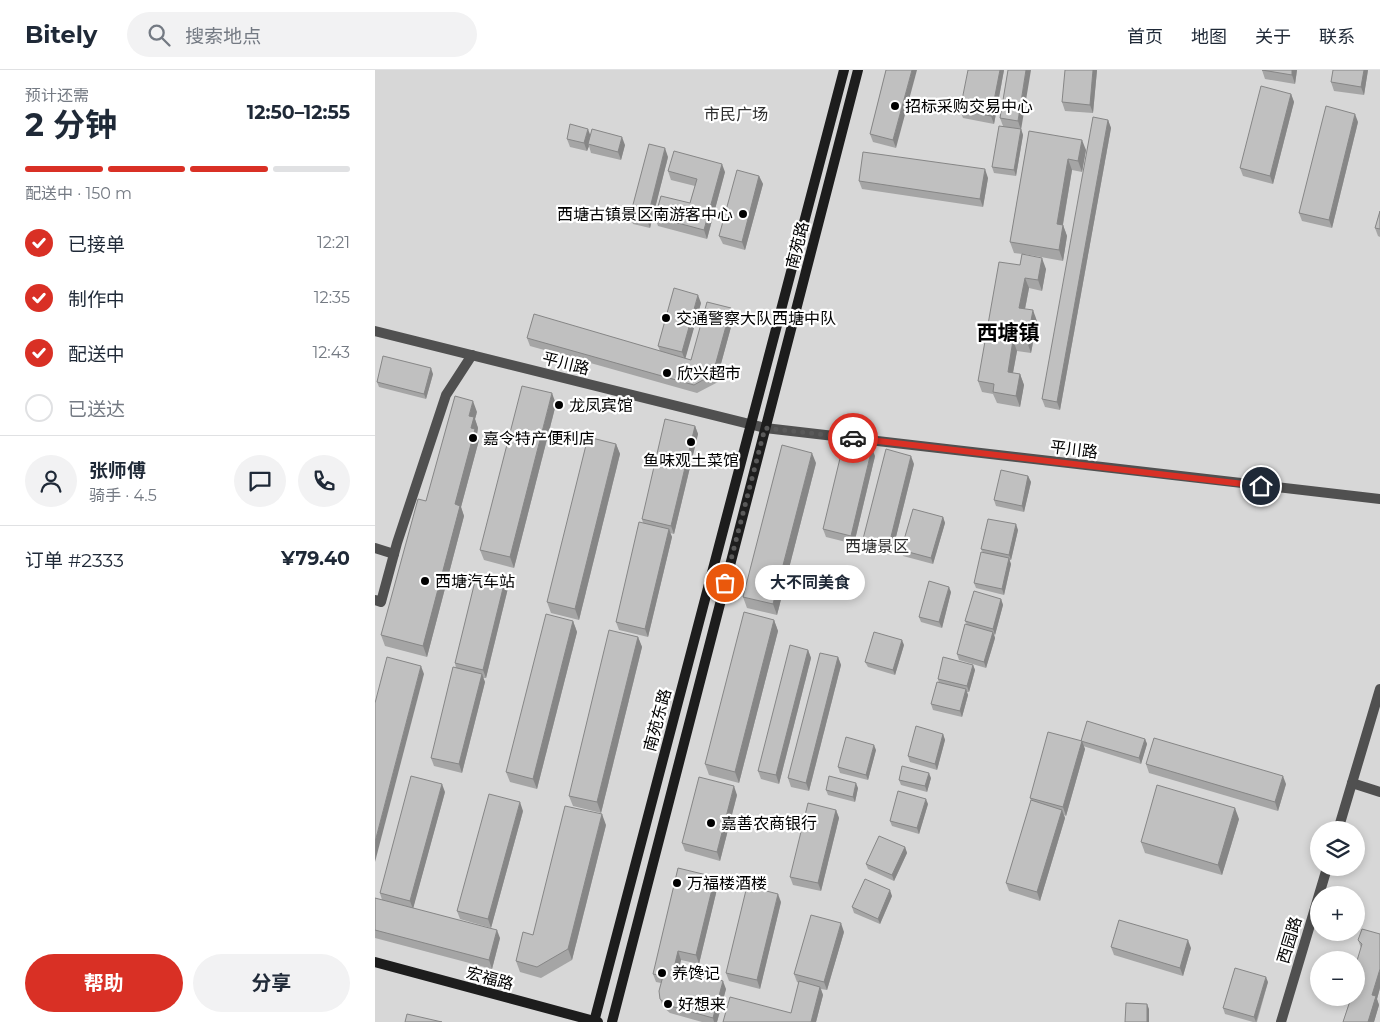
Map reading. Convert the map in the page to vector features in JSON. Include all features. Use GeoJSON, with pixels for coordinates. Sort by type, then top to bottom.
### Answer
{"type":"FeatureCollection","features":[{"type":"Feature","properties":{"kind":"main road","name":"南苑路"},"geometry":{"type":"LineString","coordinates":[[750,425],[844,70]]}},
{"type":"Feature","properties":{"kind":"main road","name":"南苑路"},"geometry":{"type":"LineString","coordinates":[[765,428],[858,70]]}},
{"type":"Feature","properties":{"kind":"main road","name":"南苑东路"},"geometry":{"type":"LineString","coordinates":[[595,1022],[750,425]]}},
{"type":"Feature","properties":{"kind":"main road","name":"南苑东路"},"geometry":{"type":"LineString","coordinates":[[612,1022],[765,428]]}},
{"type":"Feature","properties":{"kind":"main road","name":"宏福路"},"geometry":{"type":"LineString","coordinates":[[375,962],[595,1022]]}},
{"type":"Feature","properties":{"kind":"street","name":"平川路"},"geometry":{"type":"LineString","coordinates":[[375,331],[765,428],[1380,499]]}},
{"type":"Feature","properties":{"kind":"street"},"geometry":{"type":"LineString","coordinates":[[375,600],[381,602],[394,554],[446,395],[472,355]]}},
{"type":"Feature","properties":{"kind":"street"},"geometry":{"type":"LineString","coordinates":[[375,548],[394,554]]}},
{"type":"Feature","properties":{"kind":"street"},"geometry":{"type":"LineString","coordinates":[[1341,821],[1380,689]]}},
{"type":"Feature","properties":{"kind":"street"},"geometry":{"type":"LineString","coordinates":[[1352,783],[1380,792]]}},
{"type":"Feature","properties":{"kind":"street","name":"西园路"},"geometry":{"type":"LineString","coordinates":[[1281,1022],[1325,876]]}},
{"type":"Feature","properties":{"kind":"green space","name":"西塘景区"},"geometry":{"type":"Polygon","coordinates":[[[375,70],[1380,70],[1380,1022],[375,1022],[375,70]]]}},
{"type":"Feature","properties":{"kind":"building","name":"招标采购交易中心"},"geometry":{"type":"Polygon","coordinates":[[[886,70],[912,70],[893,140],[870,134],[886,70]]]}},
{"type":"Feature","properties":{"kind":"building"},"geometry":{"type":"Polygon","coordinates":[[[968,70],[1000,70],[991,116],[960,110],[968,70]]]}},
{"type":"Feature","properties":{"kind":"building"},"geometry":{"type":"Polygon","coordinates":[[[1008,70],[1026,70],[1018,121],[1000,118],[1008,70]]]}},
{"type":"Feature","properties":{"kind":"building"},"geometry":{"type":"Polygon","coordinates":[[[1065,70],[1093,70],[1090,105],[1062,102],[1065,70]]]}},
{"type":"Feature","properties":{"kind":"building"},"geometry":{"type":"Polygon","coordinates":[[[1262,70],[1292,70],[1292,75],[1262,70]]]}},
{"type":"Feature","properties":{"kind":"building"},"geometry":{"type":"Polygon","coordinates":[[[1333,70],[1364,70],[1361,87],[1331,82],[1333,70]]]}},
{"type":"Feature","properties":{"kind":"building"},"geometry":{"type":"Polygon","coordinates":[[[1261,86],[1291,94],[1270,176],[1240,168],[1261,86]]]}},
{"type":"Feature","properties":{"kind":"building"},"geometry":{"type":"Polygon","coordinates":[[[1326,106],[1355,114],[1329,220],[1299,213],[1326,106]]]}},
{"type":"Feature","properties":{"kind":"building"},"geometry":{"type":"Polygon","coordinates":[[[1093,117],[1108,120],[1057,402],[1042,399],[1093,117]]]}},
{"type":"Feature","properties":{"kind":"building"},"geometry":{"type":"Polygon","coordinates":[[[570,124],[588,129],[584,143],[567,139],[570,124]]]}},
{"type":"Feature","properties":{"kind":"building"},"geometry":{"type":"Polygon","coordinates":[[[999,126],[1021,129],[1014,170],[992,167],[999,126]]]}},
{"type":"Feature","properties":{"kind":"building"},"geometry":{"type":"Polygon","coordinates":[[[592,129],[622,137],[618,152],[588,144],[592,129]]]}},
{"type":"Feature","properties":{"kind":"building"},"geometry":{"type":"Polygon","coordinates":[[[1029,131],[1082,140],[1078,161],[1068,159],[1057,224],[1063,225],[1059,250],[1010,242],[1029,131]]]}},
{"type":"Feature","properties":{"kind":"building"},"geometry":{"type":"Polygon","coordinates":[[[649,144],[665,148],[647,220],[630,216],[649,144]]]}},
{"type":"Feature","properties":{"kind":"building"},"geometry":{"type":"Polygon","coordinates":[[[674,151],[722,164],[704,230],[655,217],[661,196],[690,203],[697,179],[668,171],[674,151]]]}},
{"type":"Feature","properties":{"kind":"building"},"geometry":{"type":"Polygon","coordinates":[[[863,152],[985,169],[980,199],[859,181],[863,152]]]}},
{"type":"Feature","properties":{"kind":"building","name":"西塘古镇景区南游客中心"},"geometry":{"type":"Polygon","coordinates":[[[737,170],[759,176],[742,242],[719,236],[737,170]]]}},
{"type":"Feature","properties":{"kind":"building"},"geometry":{"type":"Polygon","coordinates":[[[1380,211],[1380,229],[1375,228],[1380,211]]]}},
{"type":"Feature","properties":{"kind":"building"},"geometry":{"type":"Polygon","coordinates":[[[1022,254],[1042,258],[1038,280],[1025,278],[1019,308],[1033,310],[1027,342],[1013,340],[1008,372],[1020,374],[1016,396],[993,392],[994,384],[978,381],[999,262],[1020,265],[1022,254]]]}},
{"type":"Feature","properties":{"kind":"building"},"geometry":{"type":"Polygon","coordinates":[[[674,288],[698,295],[682,352],[658,346],[674,288]]]}},
{"type":"Feature","properties":{"kind":"building"},"geometry":{"type":"Polygon","coordinates":[[[707,302],[731,308],[715,366],[707,365],[718,368],[717,372],[694,385],[527,338],[534,314],[691,360],[707,302]]]}},
{"type":"Feature","properties":{"kind":"building"},"geometry":{"type":"Polygon","coordinates":[[[383,356],[431,368],[424,394],[377,382],[383,356]]]}},
{"type":"Feature","properties":{"kind":"building"},"geometry":{"type":"Polygon","coordinates":[[[522,386],[552,393],[510,557],[480,550],[522,386]]]}},
{"type":"Feature","properties":{"kind":"building","name":"西塘汽车站"},"geometry":{"type":"Polygon","coordinates":[[[455,396],[473,401],[469,416],[474,417],[471,428],[475,429],[455,504],[460,506],[423,646],[381,635],[418,499],[426,501],[455,396]]]}},
{"type":"Feature","properties":{"kind":"building"},"geometry":{"type":"Polygon","coordinates":[[[665,419],[695,426],[671,526],[642,519],[665,419]]]}},
{"type":"Feature","properties":{"kind":"building"},"geometry":{"type":"Polygon","coordinates":[[[588,437],[616,444],[575,609],[547,602],[588,437]]]}},
{"type":"Feature","properties":{"kind":"building"},"geometry":{"type":"Polygon","coordinates":[[[782,445],[812,453],[773,604],[743,597],[782,445]]]}},
{"type":"Feature","properties":{"kind":"building"},"geometry":{"type":"Polygon","coordinates":[[[872,448],[851,536],[823,529],[842,450],[872,448]]]}},
{"type":"Feature","properties":{"kind":"building"},"geometry":{"type":"Polygon","coordinates":[[[886,449],[911,456],[889,545],[863,539],[886,449]]]}},
{"type":"Feature","properties":{"kind":"building"},"geometry":{"type":"Polygon","coordinates":[[[1001,470],[1028,476],[1022,506],[994,500],[1001,470]]]}},
{"type":"Feature","properties":{"kind":"building"},"geometry":{"type":"Polygon","coordinates":[[[913,509],[943,517],[931,558],[901,550],[913,509]]]}},
{"type":"Feature","properties":{"kind":"building"},"geometry":{"type":"Polygon","coordinates":[[[988,519],[1016,524],[1009,555],[981,549],[988,519]]]}},
{"type":"Feature","properties":{"kind":"building"},"geometry":{"type":"Polygon","coordinates":[[[639,522],[669,529],[645,629],[616,622],[639,522]]]}},
{"type":"Feature","properties":{"kind":"building"},"geometry":{"type":"Polygon","coordinates":[[[981,552],[1009,558],[1002,589],[974,583],[981,552]]]}},
{"type":"Feature","properties":{"kind":"building"},"geometry":{"type":"Polygon","coordinates":[[[477,573],[505,580],[483,670],[455,663],[477,573]]]}},
{"type":"Feature","properties":{"kind":"building"},"geometry":{"type":"Polygon","coordinates":[[[929,581],[949,587],[939,622],[919,617],[929,581]]]}},
{"type":"Feature","properties":{"kind":"building"},"geometry":{"type":"Polygon","coordinates":[[[974,591],[1001,599],[993,629],[965,621],[974,591]]]}},
{"type":"Feature","properties":{"kind":"building"},"geometry":{"type":"Polygon","coordinates":[[[744,612],[774,620],[735,772],[705,764],[744,612]]]}},
{"type":"Feature","properties":{"kind":"building"},"geometry":{"type":"Polygon","coordinates":[[[546,614],[573,621],[533,779],[506,772],[546,614]]]}},
{"type":"Feature","properties":{"kind":"building"},"geometry":{"type":"Polygon","coordinates":[[[965,624],[993,632],[984,662],[957,654],[965,624]]]}},
{"type":"Feature","properties":{"kind":"building"},"geometry":{"type":"Polygon","coordinates":[[[609,630],[638,637],[597,802],[569,796],[609,630]]]}},
{"type":"Feature","properties":{"kind":"building"},"geometry":{"type":"Polygon","coordinates":[[[874,632],[902,640],[893,670],[865,662],[874,632]]]}},
{"type":"Feature","properties":{"kind":"building"},"geometry":{"type":"Polygon","coordinates":[[[790,645],[808,650],[776,775],[758,771],[790,645]]]}},
{"type":"Feature","properties":{"kind":"building"},"geometry":{"type":"Polygon","coordinates":[[[820,653],[838,657],[806,783],[788,778],[820,653]]]}},
{"type":"Feature","properties":{"kind":"building"},"geometry":{"type":"Polygon","coordinates":[[[387,657],[421,666],[375,842],[375,703],[387,657]]]}},
{"type":"Feature","properties":{"kind":"building"},"geometry":{"type":"Polygon","coordinates":[[[943,657],[973,665],[967,686],[938,679],[943,657]]]}},
{"type":"Feature","properties":{"kind":"building"},"geometry":{"type":"Polygon","coordinates":[[[453,667],[482,674],[459,764],[431,758],[453,667]]]}},
{"type":"Feature","properties":{"kind":"building"},"geometry":{"type":"Polygon","coordinates":[[[937,682],[966,689],[960,711],[931,704],[937,682]]]}},
{"type":"Feature","properties":{"kind":"building"},"geometry":{"type":"Polygon","coordinates":[[[1087,721],[1145,739],[1139,758],[1081,741],[1087,721]]]}},
{"type":"Feature","properties":{"kind":"building"},"geometry":{"type":"Polygon","coordinates":[[[916,726],[943,734],[935,764],[908,756],[916,726]]]}},
{"type":"Feature","properties":{"kind":"building"},"geometry":{"type":"Polygon","coordinates":[[[1048,732],[1082,741],[1063,807],[1030,798],[1048,732]]]}},
{"type":"Feature","properties":{"kind":"building"},"geometry":{"type":"Polygon","coordinates":[[[846,737],[874,745],[866,775],[838,767],[846,737]]]}},
{"type":"Feature","properties":{"kind":"building"},"geometry":{"type":"Polygon","coordinates":[[[1154,738],[1283,776],[1275,802],[1146,764],[1154,738]]]}},
{"type":"Feature","properties":{"kind":"building"},"geometry":{"type":"Polygon","coordinates":[[[902,766],[929,773],[925,786],[899,780],[902,766]]]}},
{"type":"Feature","properties":{"kind":"building"},"geometry":{"type":"Polygon","coordinates":[[[411,776],[442,784],[410,901],[380,893],[411,776]]]}},
{"type":"Feature","properties":{"kind":"building"},"geometry":{"type":"Polygon","coordinates":[[[829,776],[856,783],[853,797],[826,790],[829,776]]]}},
{"type":"Feature","properties":{"kind":"building","name":"嘉善农商银行"},"geometry":{"type":"Polygon","coordinates":[[[699,777],[734,786],[717,852],[682,843],[699,777]]]}},
{"type":"Feature","properties":{"kind":"building"},"geometry":{"type":"Polygon","coordinates":[[[1157,785],[1235,808],[1218,865],[1141,842],[1157,785]]]}},
{"type":"Feature","properties":{"kind":"building"},"geometry":{"type":"Polygon","coordinates":[[[898,791],[926,799],[917,828],[890,821],[898,791]]]}},
{"type":"Feature","properties":{"kind":"building"},"geometry":{"type":"Polygon","coordinates":[[[489,794],[520,802],[488,919],[457,911],[489,794]]]}},
{"type":"Feature","properties":{"kind":"building"},"geometry":{"type":"Polygon","coordinates":[[[1031,800],[1062,810],[1037,892],[1006,883],[1031,800]]]}},
{"type":"Feature","properties":{"kind":"building"},"geometry":{"type":"Polygon","coordinates":[[[808,803],[836,810],[818,883],[790,877],[808,803]]]}},
{"type":"Feature","properties":{"kind":"building"},"geometry":{"type":"Polygon","coordinates":[[[565,806],[602,814],[568,949],[537,967],[516,961],[523,932],[533,935],[565,806]]]}},
{"type":"Feature","properties":{"kind":"building"},"geometry":{"type":"Polygon","coordinates":[[[879,836],[905,847],[892,875],[866,864],[879,836]]]}},
{"type":"Feature","properties":{"kind":"building"},"geometry":{"type":"Polygon","coordinates":[[[678,868],[715,877],[696,955],[678,951],[674,968],[723,981],[713,1018],[667,1005],[660,999],[659,991],[663,976],[653,974],[678,868]]]}},
{"type":"Feature","properties":{"kind":"building"},"geometry":{"type":"Polygon","coordinates":[[[865,879],[890,890],[878,919],[852,907],[865,879]]]}},
{"type":"Feature","properties":{"kind":"building"},"geometry":{"type":"Polygon","coordinates":[[[747,886],[778,894],[757,980],[726,973],[747,886]]]}},
{"type":"Feature","properties":{"kind":"building"},"geometry":{"type":"Polygon","coordinates":[[[375,898],[497,930],[489,960],[375,930],[375,898]]]}},
{"type":"Feature","properties":{"kind":"building"},"geometry":{"type":"Polygon","coordinates":[[[811,915],[841,923],[824,982],[794,974],[811,915]]]}},
{"type":"Feature","properties":{"kind":"building"},"geometry":{"type":"Polygon","coordinates":[[[1119,920],[1188,940],[1180,968],[1111,947],[1119,920]]]}},
{"type":"Feature","properties":{"kind":"building"},"geometry":{"type":"Polygon","coordinates":[[[1365,930],[1380,934],[1380,969],[1372,995],[1376,996],[1368,1022],[1343,1022],[1348,1006],[1365,1006],[1365,951],[1360,951],[1362,944],[1359,941],[1365,941],[1365,930]]]}},
{"type":"Feature","properties":{"kind":"building"},"geometry":{"type":"Polygon","coordinates":[[[1235,968],[1266,977],[1254,1017],[1223,1008],[1235,968]]]}},
{"type":"Feature","properties":{"kind":"building"},"geometry":{"type":"Polygon","coordinates":[[[799,981],[820,987],[811,1022],[723,1022],[730,997],[791,1013],[799,981]]]}},
{"type":"Feature","properties":{"kind":"building"},"geometry":{"type":"Polygon","coordinates":[[[1126,1003],[1147,1004],[1147,1022],[1125,1022],[1126,1003]]]}},
{"type":"Feature","properties":{"kind":"building"},"geometry":{"type":"Polygon","coordinates":[[[407,1014],[442,1022],[405,1022],[407,1014]]]}},
{"type":"Feature","properties":{"kind":"way so far"},"geometry":{"type":"LineString","coordinates":[[725,583],[765,428],[853,438]]}},
{"type":"Feature","properties":{"kind":"place","name":"招标采购交易中心"},"geometry":{"type":"Point","coordinates":[895,106]}},
{"type":"Feature","properties":{"kind":"place","name":"西塘古镇景区南游客中心"},"geometry":{"type":"Point","coordinates":[743,214]}},
{"type":"Feature","properties":{"kind":"place","name":"交通警察大队西塘中队"},"geometry":{"type":"Point","coordinates":[666,318]}},
{"type":"Feature","properties":{"kind":"place","name":"欣兴超市"},"geometry":{"type":"Point","coordinates":[667,373]}},
{"type":"Feature","properties":{"kind":"place","name":"龙凤宾馆"},"geometry":{"type":"Point","coordinates":[559,405]}},
{"type":"Feature","properties":{"kind":"place","name":"嘉令特产便利店"},"geometry":{"type":"Point","coordinates":[473,438]}},
{"type":"Feature","properties":{"kind":"place","name":"鱼味观土菜馆"},"geometry":{"type":"Point","coordinates":[691,442]}},
{"type":"Feature","properties":{"kind":"place","name":"西塘汽车站"},"geometry":{"type":"Point","coordinates":[425,581]}},
{"type":"Feature","properties":{"kind":"place","name":"大不同美食"},"geometry":{"type":"Point","coordinates":[725,583]}},
{"type":"Feature","properties":{"kind":"place","name":"嘉善农商银行"},"geometry":{"type":"Point","coordinates":[711,823]}},
{"type":"Feature","properties":{"kind":"place","name":"万福楼酒楼"},"geometry":{"type":"Point","coordinates":[677,883]}},
{"type":"Feature","properties":{"kind":"place","name":"养馋记"},"geometry":{"type":"Point","coordinates":[662,973]}},
{"type":"Feature","properties":{"kind":"place","name":"好想来"},"geometry":{"type":"Point","coordinates":[668,1004]}},
{"type":"Feature","properties":{"kind":"district","name":"西塘镇"},"geometry":{"type":"Point","coordinates":[1008,333]}},
{"type":"Feature","properties":{"kind":"route"},"geometry":{"type":"LineString","coordinates":[[853,438],[1261,486]]}},
{"type":"Feature","properties":{"kind":"park label","name":"市民广场"},"geometry":{"type":"Point","coordinates":[736,114]}}]}
